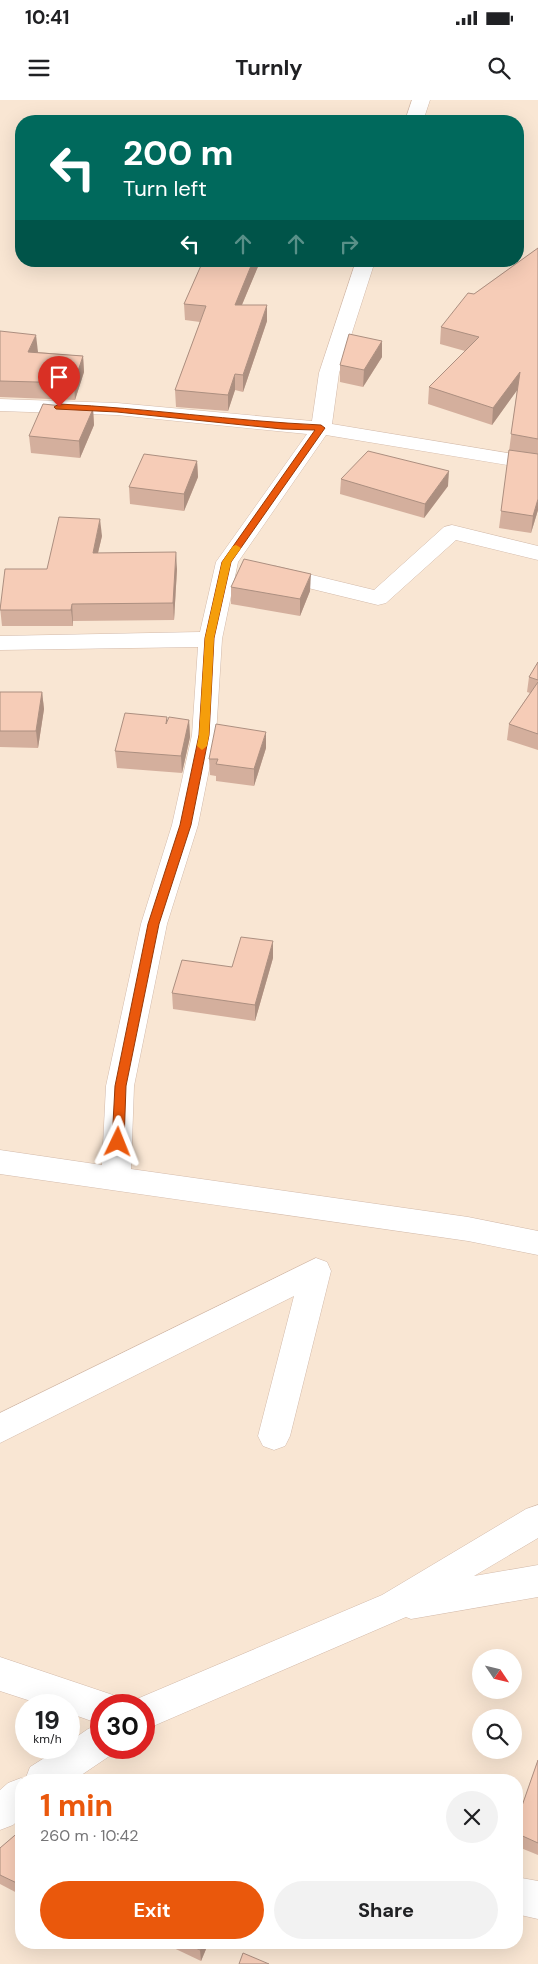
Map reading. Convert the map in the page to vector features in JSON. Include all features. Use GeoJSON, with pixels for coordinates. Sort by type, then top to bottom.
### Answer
{"type":"FeatureCollection","features":[{"type":"Feature","properties":{"kind":"street"},"geometry":{"type":"LineString","coordinates":[[416,115],[421,100]]}},
{"type":"Feature","properties":{"kind":"street"},"geometry":{"type":"LineString","coordinates":[[116,1178],[120,1086],[154,924],[186,825],[204,735],[210,638],[242,566],[321,428],[329,373],[364,267]]}},
{"type":"Feature","properties":{"kind":"street"},"geometry":{"type":"LineString","coordinates":[[0,405],[117,409],[282,426],[321,428],[538,464]]}},
{"type":"Feature","properties":{"kind":"street"},"geometry":{"type":"LineString","coordinates":[[242,566],[378,598],[452,532],[538,553]]}},
{"type":"Feature","properties":{"kind":"street"},"geometry":{"type":"LineString","coordinates":[[0,643],[210,638]]}},
{"type":"Feature","properties":{"kind":"street"},"geometry":{"type":"LineString","coordinates":[[0,1162],[468,1229],[538,1243]]}},
{"type":"Feature","properties":{"kind":"street"},"geometry":{"type":"LineString","coordinates":[[0,1429],[316,1271],[274,1436]]}},
{"type":"Feature","properties":{"kind":"street"},"geometry":{"type":"LineString","coordinates":[[155,1708],[394,1606],[538,1520]]}},
{"type":"Feature","properties":{"kind":"street"},"geometry":{"type":"LineString","coordinates":[[394,1606],[538,1581]]}},
{"type":"Feature","properties":{"kind":"street"},"geometry":{"type":"LineString","coordinates":[[0,1674],[90,1703]]}},
{"type":"Feature","properties":{"kind":"street"},"geometry":{"type":"LineString","coordinates":[[52,1774],[90,1748]]}},
{"type":"Feature","properties":{"kind":"street"},"geometry":{"type":"LineString","coordinates":[[0,1812],[15,1801]]}},
{"type":"Feature","properties":{"kind":"street"},"geometry":{"type":"LineString","coordinates":[[523,1897],[538,1900]]}},
{"type":"Feature","properties":{"kind":"shaded area"},"geometry":{"type":"Polygon","coordinates":[[[0,100],[538,100],[538,1964],[0,1964],[0,100]]]}},
{"type":"Feature","properties":{"kind":"building"},"geometry":{"type":"Polygon","coordinates":[[[538,248],[538,439],[511,434],[520,372],[493,408],[429,387],[479,337],[441,327],[468,293],[474,294],[512,267],[524,267],[524,258],[538,248]]]}},
{"type":"Feature","properties":{"kind":"building"},"geometry":{"type":"Polygon","coordinates":[[[200,267],[251,267],[235,305],[267,305],[243,375],[235,374],[228,395],[175,390],[206,306],[184,304],[200,267]]]}},
{"type":"Feature","properties":{"kind":"building"},"geometry":{"type":"Polygon","coordinates":[[[0,331],[36,335],[28,352],[83,356],[74,383],[0,381],[0,331]]]}},
{"type":"Feature","properties":{"kind":"building"},"geometry":{"type":"Polygon","coordinates":[[[349,334],[382,341],[364,370],[340,365],[349,334]]]}},
{"type":"Feature","properties":{"kind":"building"},"geometry":{"type":"Polygon","coordinates":[[[43,404],[93,409],[79,441],[29,436],[43,404]]]}},
{"type":"Feature","properties":{"kind":"building"},"geometry":{"type":"Polygon","coordinates":[[[509,450],[538,454],[538,499],[533,516],[501,511],[509,450]]]}},
{"type":"Feature","properties":{"kind":"building"},"geometry":{"type":"Polygon","coordinates":[[[368,451],[449,471],[425,504],[341,479],[368,451]]]}},
{"type":"Feature","properties":{"kind":"building"},"geometry":{"type":"Polygon","coordinates":[[[144,454],[197,461],[184,494],[129,487],[144,454]]]}},
{"type":"Feature","properties":{"kind":"building"},"geometry":{"type":"Polygon","coordinates":[[[59,517],[100,519],[93,553],[176,552],[173,603],[72,604],[71,610],[0,610],[5,569],[47,569],[59,517]]]}},
{"type":"Feature","properties":{"kind":"building"},"geometry":{"type":"Polygon","coordinates":[[[244,559],[311,574],[300,599],[231,587],[244,559]]]}},
{"type":"Feature","properties":{"kind":"building"},"geometry":{"type":"Polygon","coordinates":[[[538,662],[538,680],[529,677],[538,662]]]}},
{"type":"Feature","properties":{"kind":"building"},"geometry":{"type":"Polygon","coordinates":[[[538,682],[538,734],[509,724],[538,682]]]}},
{"type":"Feature","properties":{"kind":"building"},"geometry":{"type":"Polygon","coordinates":[[[0,692],[42,692],[36,731],[0,731],[0,692]]]}},
{"type":"Feature","properties":{"kind":"building"},"geometry":{"type":"Polygon","coordinates":[[[125,713],[167,717],[166,724],[169,717],[189,720],[181,756],[115,751],[125,713]]]}},
{"type":"Feature","properties":{"kind":"building"},"geometry":{"type":"Polygon","coordinates":[[[216,724],[266,732],[254,769],[216,764],[218,759],[209,759],[216,724]]]}},
{"type":"Feature","properties":{"kind":"building"},"geometry":{"type":"Polygon","coordinates":[[[241,937],[273,941],[255,1005],[172,993],[182,960],[232,967],[241,937]]]}},
{"type":"Feature","properties":{"kind":"building"},"geometry":{"type":"Polygon","coordinates":[[[538,1760],[538,1843],[523,1836],[523,1803],[538,1760]]]}},
{"type":"Feature","properties":{"kind":"building"},"geometry":{"type":"Polygon","coordinates":[[[15,1835],[15,1882],[0,1875],[0,1848],[15,1835]]]}},
{"type":"Feature","properties":{"kind":"building"},"geometry":{"type":"Polygon","coordinates":[[[243,1953],[269,1964],[239,1964],[243,1953]]]}},
{"type":"Feature","properties":{"kind":"slow traffic"},"geometry":{"type":"LineString","coordinates":[[202,746],[210,638],[226,562],[236,548]]}},
{"type":"Feature","properties":{"kind":"route"},"geometry":{"type":"LineString","coordinates":[[59,407],[117,409],[282,426],[321,428],[226,562],[210,638],[204,735],[186,825],[154,924],[120,1086],[118,1142]]}}]}
